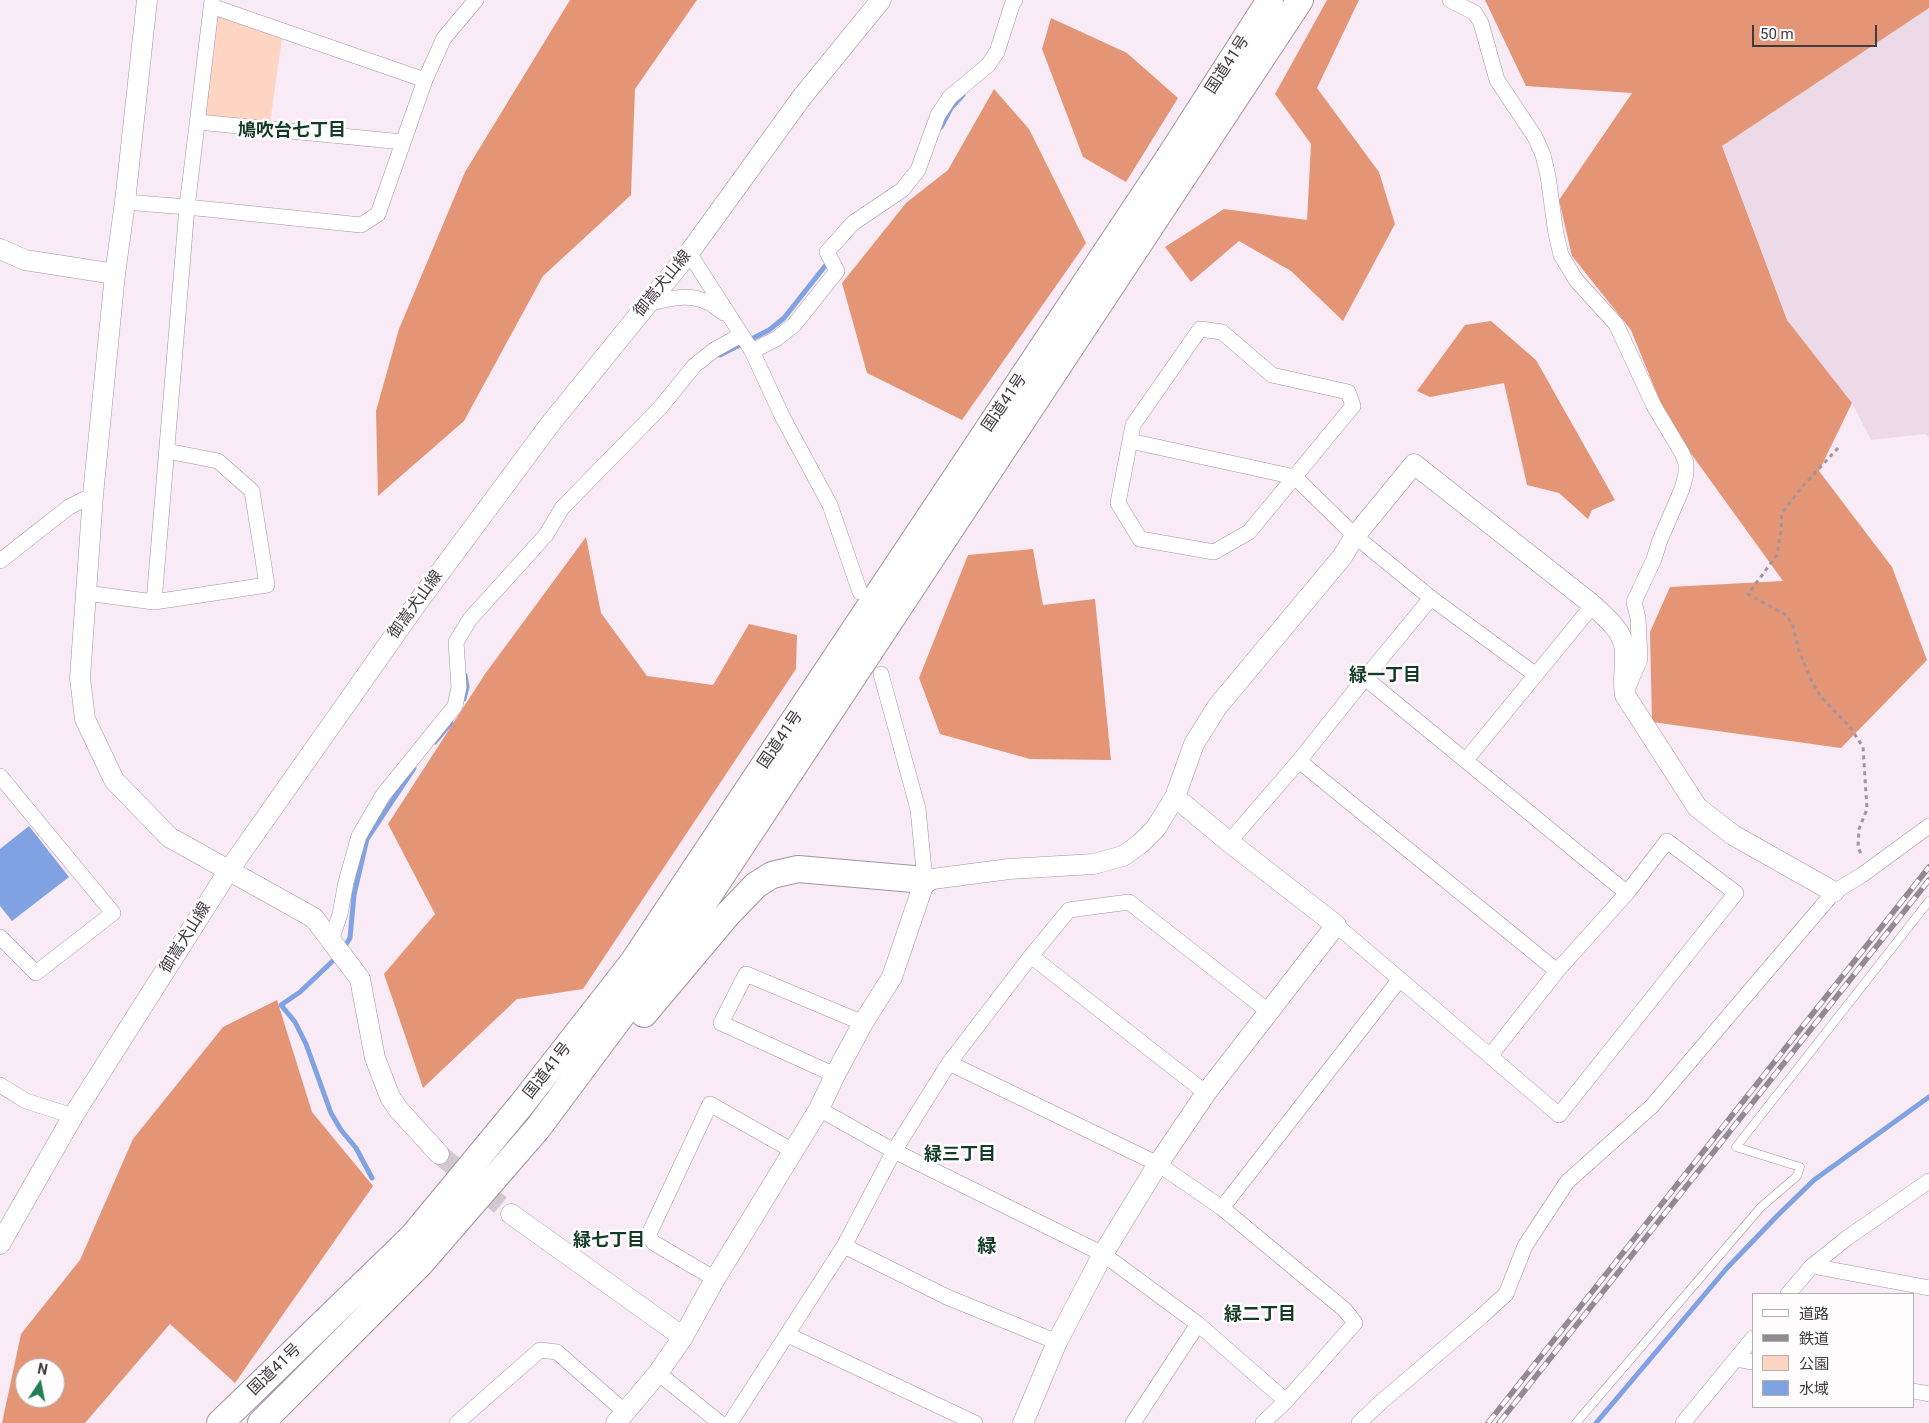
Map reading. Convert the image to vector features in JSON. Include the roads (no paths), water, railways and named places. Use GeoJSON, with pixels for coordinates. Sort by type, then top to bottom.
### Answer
{"type":"FeatureCollection","features":[{"type":"Feature","properties":{"kind":"highway","name":"国道41号"},"geometry":{"type":"LineString","coordinates":[[220,1423],[413,1236],[522,1104],[633,962],[1162,167],[1270,0]]}},
{"type":"Feature","properties":{"kind":"highway","name":"国道41号"},"geometry":{"type":"LineString","coordinates":[[261,1423],[420,1264],[538,1128],[690,925],[1300,0]]}},
{"type":"Feature","properties":{"kind":"highway"},"geometry":{"type":"LineString","coordinates":[[538,1128],[601,1067],[728,914],[756,885],[772,875],[798,869],[925,880]]}},
{"type":"Feature","properties":{"kind":"street"},"geometry":{"type":"LineString","coordinates":[[147,0],[125,202],[115,274],[93,495],[80,678],[85,719],[114,780],[169,836],[314,918],[360,979],[374,1058],[390,1097],[398,1109],[439,1154]]}},
{"type":"Feature","properties":{"kind":"street","name":"御嵩犬山線"},"geometry":{"type":"LineString","coordinates":[[0,1244],[73,1116],[229,870],[435,579],[551,423],[689,254],[802,97],[881,0]]}},
{"type":"Feature","properties":{"kind":"street"},"geometry":{"type":"LineString","coordinates":[[752,351],[776,339],[794,325],[837,271],[826,252],[852,223],[902,190],[918,170],[938,115],[950,97],[988,65],[998,52],[1015,0]]}},
{"type":"Feature","properties":{"kind":"street"},"geometry":{"type":"LineString","coordinates":[[1450,0],[1475,12],[1481,24],[1497,80],[1538,143],[1548,176],[1556,234],[1561,255],[1576,280],[1616,324],[1654,406],[1686,463],[1686,474],[1682,489],[1654,559],[1634,602],[1638,618],[1640,659],[1625,695]]}},
{"type":"Feature","properties":{"kind":"street"},"geometry":{"type":"LineString","coordinates":[[125,202],[361,226],[378,214],[425,80],[444,38],[472,1]]}},
{"type":"Feature","properties":{"kind":"street"},"geometry":{"type":"LineString","coordinates":[[154,602],[188,207],[211,3],[425,80]]}},
{"type":"Feature","properties":{"kind":"street"},"geometry":{"type":"LineString","coordinates":[[198,122],[402,142]]}},
{"type":"Feature","properties":{"kind":"street"},"geometry":{"type":"LineString","coordinates":[[0,249],[25,260],[115,274]]}},
{"type":"Feature","properties":{"kind":"street"},"geometry":{"type":"LineString","coordinates":[[689,254],[752,351],[782,416],[830,506],[860,592]]}},
{"type":"Feature","properties":{"kind":"street"},"geometry":{"type":"LineString","coordinates":[[647,304],[671,297],[693,299],[707,302],[729,317]]}},
{"type":"Feature","properties":{"kind":"street"},"geometry":{"type":"LineString","coordinates":[[1200,329],[1222,332],[1272,375],[1348,392],[1353,406],[1249,532],[1214,552],[1140,539],[1118,503],[1130,441],[1133,425],[1200,329]]}},
{"type":"Feature","properties":{"kind":"street"},"geometry":{"type":"LineString","coordinates":[[331,941],[340,914],[346,882],[359,836],[383,794],[455,706],[459,687],[456,642],[470,618],[546,534],[562,508],[660,408],[694,366],[714,350],[741,335]]}},
{"type":"Feature","properties":{"kind":"street"},"geometry":{"type":"LineString","coordinates":[[1130,441],[1295,477],[1355,536],[1431,598],[1536,675]]}},
{"type":"Feature","properties":{"kind":"street"},"geometry":{"type":"LineString","coordinates":[[86,593],[154,602],[267,585],[252,491],[218,461],[166,451]]}},
{"type":"Feature","properties":{"kind":"street"},"geometry":{"type":"LineString","coordinates":[[925,880],[1008,869],[1094,864],[1123,856],[1140,844],[1156,828],[1175,797],[1194,744],[1217,707],[1342,557],[1355,536],[1414,464],[1593,605],[1615,627],[1624,645],[1623,684],[1625,695],[1697,807],[1733,835],[1834,892]]}},
{"type":"Feature","properties":{"kind":"street"},"geometry":{"type":"LineString","coordinates":[[0,561],[69,507],[93,495]]}},
{"type":"Feature","properties":{"kind":"street"},"geometry":{"type":"LineString","coordinates":[[1229,842],[1299,761],[1431,598]]}},
{"type":"Feature","properties":{"kind":"street"},"geometry":{"type":"LineString","coordinates":[[1466,760],[1593,605]]}},
{"type":"Feature","properties":{"kind":"street"},"geometry":{"type":"LineString","coordinates":[[458,1423],[540,1350],[557,1352],[621,1418],[658,1373],[683,1337],[819,1109],[863,1023],[892,977],[925,880],[918,809],[881,674]]}},
{"type":"Feature","properties":{"kind":"street"},"geometry":{"type":"LineString","coordinates":[[1366,678],[1626,893]]}},
{"type":"Feature","properties":{"kind":"street"},"geometry":{"type":"LineString","coordinates":[[1299,761],[1557,971]]}},
{"type":"Feature","properties":{"kind":"street"},"geometry":{"type":"LineString","coordinates":[[0,776],[113,913],[36,973],[0,937]]}},
{"type":"Feature","properties":{"kind":"street"},"geometry":{"type":"LineString","coordinates":[[1175,797],[1229,842],[1336,925],[1559,1115],[1736,892],[1668,841],[1626,893],[1557,971],[1490,1056]]}},
{"type":"Feature","properties":{"kind":"street"},"geometry":{"type":"LineString","coordinates":[[1359,1423],[1506,1294],[1525,1246],[1567,1182],[1652,1106],[1834,892],[1862,875],[1929,826]]}},
{"type":"Feature","properties":{"kind":"street"},"geometry":{"type":"LineString","coordinates":[[730,1423],[844,1246],[894,1151],[949,1063],[1031,956],[1070,910],[1129,902],[1268,1012]]}},
{"type":"Feature","properties":{"kind":"street"},"geometry":{"type":"LineString","coordinates":[[1023,1423],[1057,1342],[1103,1254],[1158,1164],[1206,1093],[1336,925]]}},
{"type":"Feature","properties":{"kind":"street"},"geometry":{"type":"LineString","coordinates":[[1031,956],[1206,1093]]}},
{"type":"Feature","properties":{"kind":"street"},"geometry":{"type":"LineString","coordinates":[[835,1075],[721,1023],[746,974],[863,1023]]}},
{"type":"Feature","properties":{"kind":"street"},"geometry":{"type":"LineString","coordinates":[[1222,1208],[1400,980]]}},
{"type":"Feature","properties":{"kind":"street"},"geometry":{"type":"LineString","coordinates":[[949,1063],[1158,1164],[1222,1208],[1345,1310],[1355,1323],[1286,1401],[1263,1423]]}},
{"type":"Feature","properties":{"kind":"street"},"geometry":{"type":"LineString","coordinates":[[0,1085],[26,1101],[73,1116]]}},
{"type":"Feature","properties":{"kind":"street"},"geometry":{"type":"LineString","coordinates":[[716,1279],[654,1243],[648,1236],[710,1104],[793,1151]]}},
{"type":"Feature","properties":{"kind":"street"},"geometry":{"type":"LineString","coordinates":[[819,1109],[894,1151],[1103,1254],[1198,1324],[1286,1401]]}},
{"type":"Feature","properties":{"kind":"street"},"geometry":{"type":"LineString","coordinates":[[1789,1293],[1812,1266],[1847,1238],[1929,1181]]}},
{"type":"Feature","properties":{"kind":"street"},"geometry":{"type":"LineString","coordinates":[[511,1214],[683,1337]]}},
{"type":"Feature","properties":{"kind":"street"},"geometry":{"type":"LineString","coordinates":[[844,1246],[947,1297],[1057,1342]]}},
{"type":"Feature","properties":{"kind":"street"},"geometry":{"type":"LineString","coordinates":[[1812,1266],[1929,1288]]}},
{"type":"Feature","properties":{"kind":"street"},"geometry":{"type":"LineString","coordinates":[[1132,1423],[1198,1324]]}},
{"type":"Feature","properties":{"kind":"street"},"geometry":{"type":"LineString","coordinates":[[788,1335],[975,1423]]}},
{"type":"Feature","properties":{"kind":"street"},"geometry":{"type":"LineString","coordinates":[[1683,1423],[1752,1339]]}},
{"type":"Feature","properties":{"kind":"street"},"geometry":{"type":"LineString","coordinates":[[1736,1359],[1752,1362]]}},
{"type":"Feature","properties":{"kind":"street"},"geometry":{"type":"LineString","coordinates":[[658,1373],[720,1423]]}},
{"type":"Feature","properties":{"kind":"street"},"geometry":{"type":"LineString","coordinates":[[1914,1391],[1929,1394]]}},
{"type":"Feature","properties":{"kind":"lane"},"geometry":{"type":"LineString","coordinates":[[1576,1423],[1761,1207],[1797,1176],[1800,1167],[1736,1147],[1929,902]]}},
{"type":"Feature","properties":{"kind":"water"},"geometry":{"type":"Polygon","coordinates":[[[29,826],[69,877],[12,921],[0,906],[0,849],[29,826]]]}},
{"type":"Feature","properties":{"kind":"waterway"},"geometry":{"type":"LineString","coordinates":[[941,127],[951,108],[963,95]]}},
{"type":"Feature","properties":{"kind":"waterway"},"geometry":{"type":"LineString","coordinates":[[720,355],[769,330],[784,318],[829,261]]}},
{"type":"Feature","properties":{"kind":"waterway"},"geometry":{"type":"LineString","coordinates":[[464,699],[467,687],[465,675]]}},
{"type":"Feature","properties":{"kind":"waterway"},"geometry":{"type":"LineString","coordinates":[[435,742],[451,723],[445,730]]}},
{"type":"Feature","properties":{"kind":"waterway"},"geometry":{"type":"LineString","coordinates":[[343,949],[350,938],[354,895],[367,839],[414,768]]}},
{"type":"Feature","properties":{"kind":"waterway"},"geometry":{"type":"LineString","coordinates":[[338,956],[300,992],[281,1005],[295,1022],[306,1044],[331,1113],[341,1130],[356,1148],[372,1178]]}},
{"type":"Feature","properties":{"kind":"waterway"},"geometry":{"type":"LineString","coordinates":[[1596,1423],[1727,1268],[1778,1215],[1814,1180],[1929,1097]]}},
{"type":"Feature","properties":{"kind":"tunnel"},"geometry":{"type":"LineString","coordinates":[[439,1154],[511,1214]]}},
{"type":"Feature","properties":{"kind":"railway"},"geometry":{"type":"LineString","coordinates":[[1488,1423],[1929,867]]}},
{"type":"Feature","properties":{"kind":"railway"},"geometry":{"type":"LineString","coordinates":[[1499,1423],[1929,880]]}},
{"type":"Feature","properties":{"kind":"district","name":"鳩吹台七丁目"},"geometry":{"type":"Point","coordinates":[292,131]}},
{"type":"Feature","properties":{"kind":"district","name":"緑一丁目"},"geometry":{"type":"Point","coordinates":[1385,676]}},
{"type":"Feature","properties":{"kind":"district","name":"緑三丁目"},"geometry":{"type":"Point","coordinates":[960,1155]}},
{"type":"Feature","properties":{"kind":"district","name":"緑七丁目"},"geometry":{"type":"Point","coordinates":[609,1241]}},
{"type":"Feature","properties":{"kind":"district","name":"緑"},"geometry":{"type":"Point","coordinates":[987,1247]}},
{"type":"Feature","properties":{"kind":"district","name":"緑二丁目"},"geometry":{"type":"Point","coordinates":[1260,1315]}}]}
